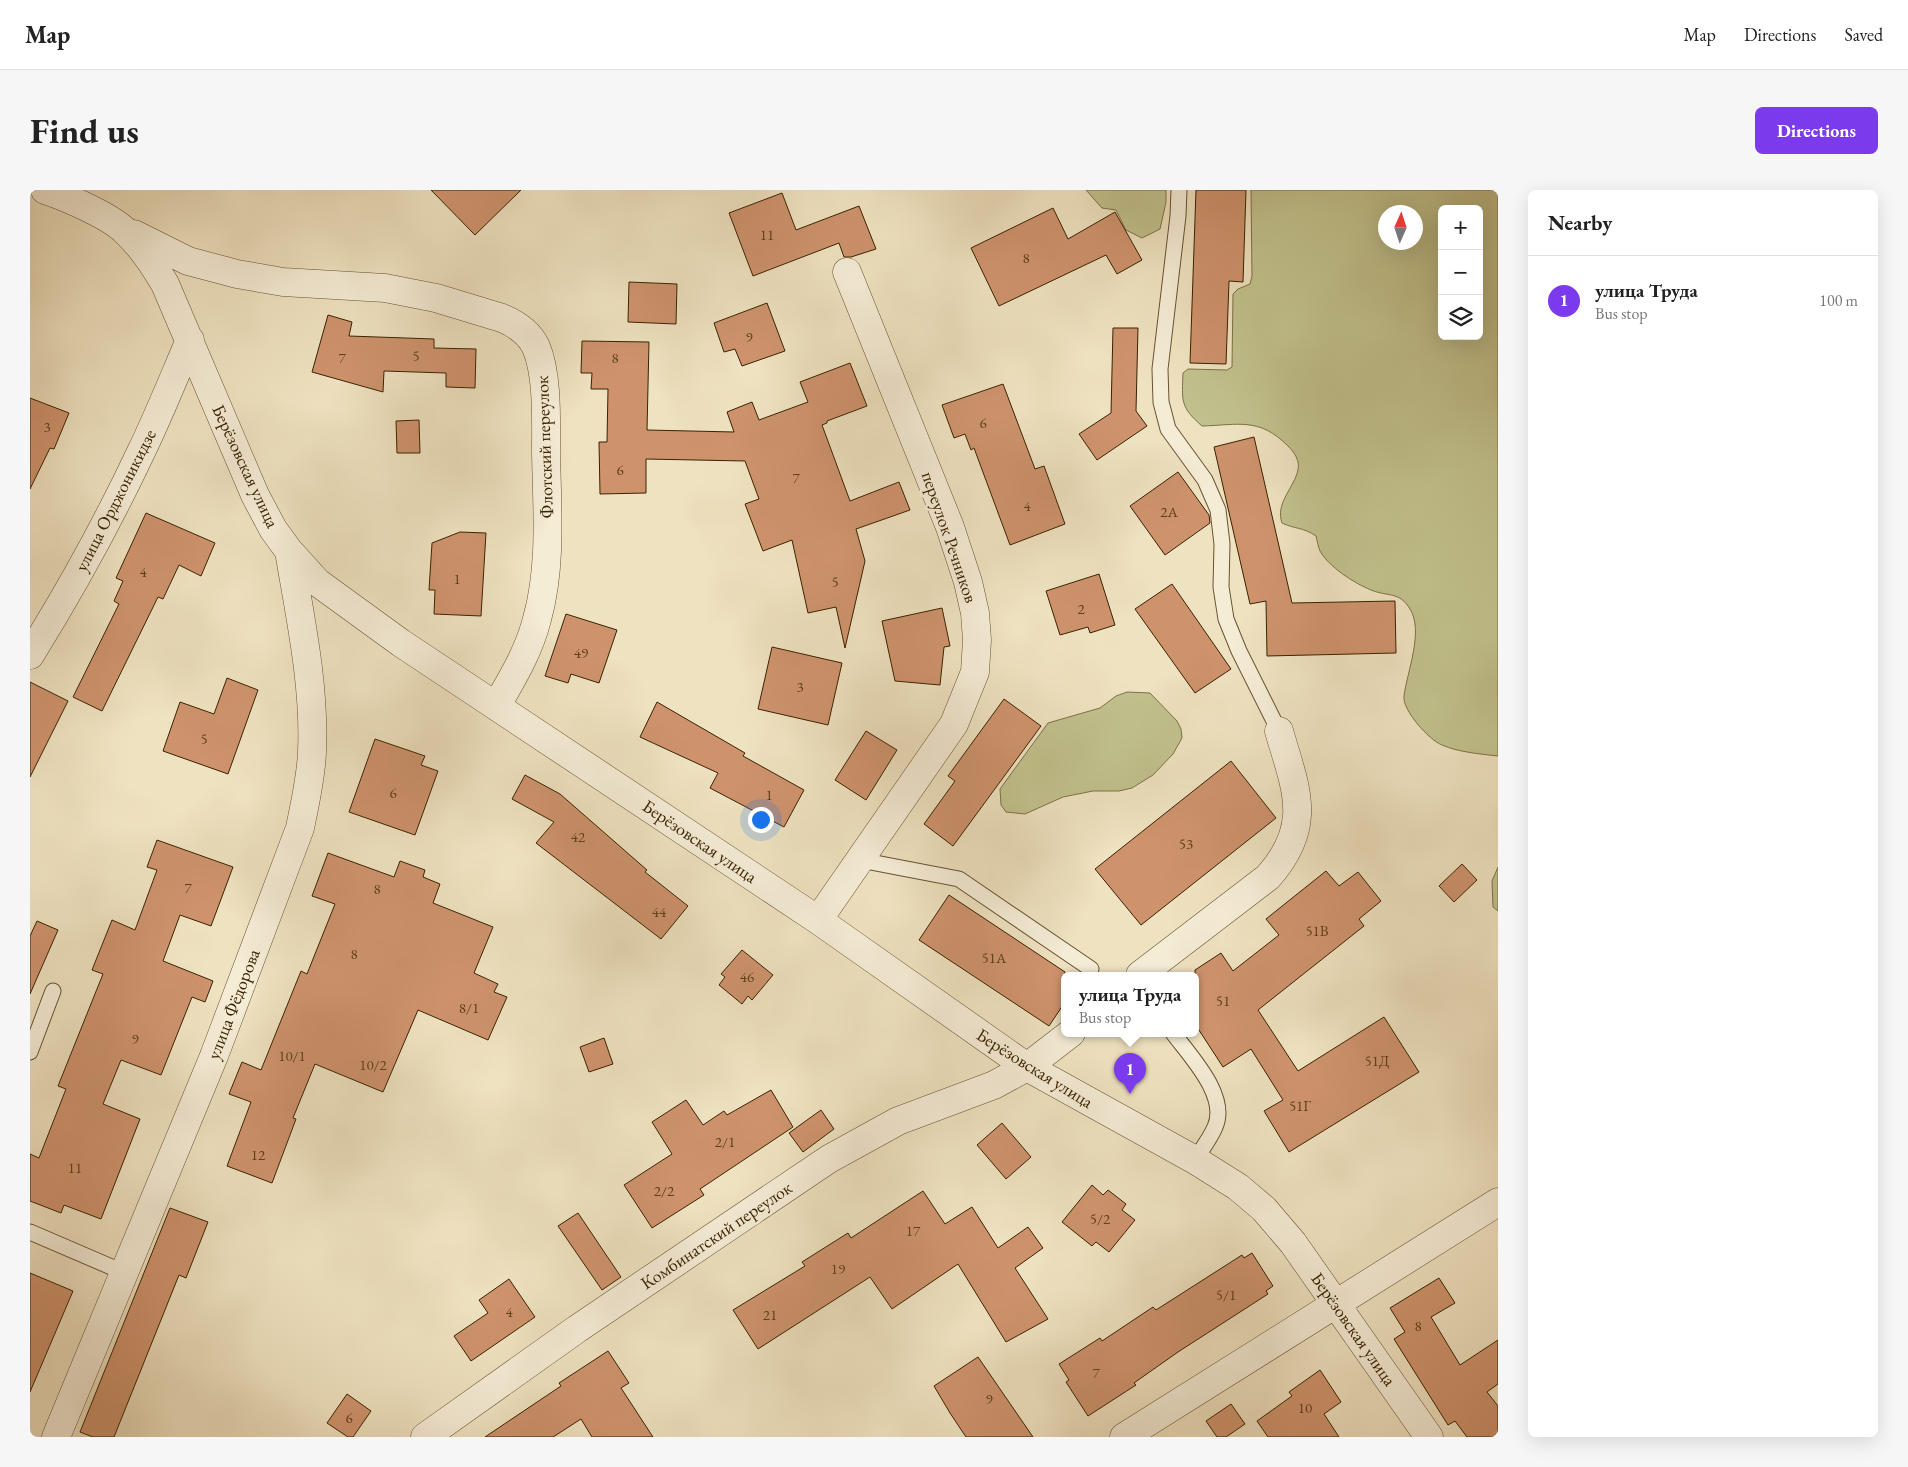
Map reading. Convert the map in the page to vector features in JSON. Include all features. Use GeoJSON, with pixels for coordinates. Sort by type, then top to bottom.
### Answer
{"type":"FeatureCollection","features":[{"type":"Feature","properties":{"kind":"street","name":"Берёзовская улица"},"geometry":{"type":"LineString","coordinates":[[45,190],[76,202],[124,229],[148,255],[165,284],[190,340],[255,495],[273,529],[289,551],[317,582],[349,607],[818,920],[1027,1067],[1195,1160],[1238,1187],[1264,1209],[1293,1243],[1429,1437]]}},
{"type":"Feature","properties":{"kind":"street","name":"Флотский переулок"},"geometry":{"type":"LineString","coordinates":[[124,229],[188,260],[236,274],[283,282],[385,288],[409,292],[502,318],[528,334],[536,346],[541,364],[546,415],[547,556],[538,619],[526,655],[497,705]]}},
{"type":"Feature","properties":{"kind":"street","name":"переулок Речников"},"geometry":{"type":"LineString","coordinates":[[818,920],[954,724],[975,672],[977,640],[975,613],[970,590],[950,527],[847,272]]}},
{"type":"Feature","properties":{"kind":"street","name":"улица Орджоникидзе"},"geometry":{"type":"LineString","coordinates":[[30,655],[69,591],[142,451],[190,340]]}},
{"type":"Feature","properties":{"kind":"street","name":"улица Фёдорова"},"geometry":{"type":"LineString","coordinates":[[56,1437],[214,1056],[302,819],[312,754],[312,719],[303,640],[289,551]]}},
{"type":"Feature","properties":{"kind":"street"},"geometry":{"type":"LineString","coordinates":[[1144,972],[1268,876],[1284,859],[1294,838],[1298,820],[1295,788],[1280,731]]}},
{"type":"Feature","properties":{"kind":"street","name":"Комбинатский переулок"},"geometry":{"type":"LineString","coordinates":[[425,1437],[577,1328],[829,1159],[898,1121],[972,1095],[1027,1067],[1066,1037]]}},
{"type":"Feature","properties":{"kind":"street"},"geometry":{"type":"LineString","coordinates":[[1124,1437],[1498,1202]]}},
{"type":"Feature","properties":{"kind":"lane"},"geometry":{"type":"LineString","coordinates":[[1179,190],[1178,216],[1160,369],[1161,402],[1168,429],[1205,480],[1218,510],[1222,544],[1221,587],[1226,619],[1239,651],[1280,731]]}},
{"type":"Feature","properties":{"kind":"lane"},"geometry":{"type":"LineString","coordinates":[[30,629],[69,591]]}},
{"type":"Feature","properties":{"kind":"lane"},"geometry":{"type":"LineString","coordinates":[[860,860],[959,879],[1091,969]]}},
{"type":"Feature","properties":{"kind":"lane"},"geometry":{"type":"LineString","coordinates":[[30,1052],[53,991]]}},
{"type":"Feature","properties":{"kind":"lane"},"geometry":{"type":"LineString","coordinates":[[1176,1037],[1211,1085],[1218,1102],[1216,1126],[1195,1160]]}},
{"type":"Feature","properties":{"kind":"lane"},"geometry":{"type":"LineString","coordinates":[[30,1232],[123,1272]]}},
{"type":"Feature","properties":{"kind":"green space"},"geometry":{"type":"Polygon","coordinates":[[[1086,190],[1166,190],[1166,202],[1160,229],[1142,238],[1126,230],[1116,210],[1102,208],[1086,190]]]}},
{"type":"Feature","properties":{"kind":"green space"},"geometry":{"type":"Polygon","coordinates":[[[1251,190],[1498,190],[1498,756],[1462,751],[1442,745],[1430,737],[1417,724],[1407,709],[1404,696],[1415,640],[1414,618],[1410,609],[1402,599],[1371,590],[1350,579],[1324,557],[1320,551],[1316,536],[1282,523],[1281,509],[1283,502],[1298,470],[1297,460],[1290,448],[1268,430],[1258,427],[1238,424],[1202,426],[1186,408],[1182,390],[1183,373],[1188,369],[1227,370],[1232,367],[1233,294],[1238,289],[1250,284],[1252,276],[1251,190]]]}},
{"type":"Feature","properties":{"kind":"green space"},"geometry":{"type":"Polygon","coordinates":[[[1127,692],[1150,693],[1177,721],[1181,729],[1182,738],[1173,754],[1153,775],[1132,788],[1119,791],[1093,791],[1063,797],[1025,814],[1006,812],[1001,805],[1000,789],[1048,723],[1100,708],[1116,696],[1127,692]]]}},
{"type":"Feature","properties":{"kind":"green space"},"geometry":{"type":"Polygon","coordinates":[[[1498,867],[1498,911],[1493,907],[1492,881],[1498,867]]]}},
{"type":"Feature","properties":{"kind":"building"},"geometry":{"type":"Polygon","coordinates":[[[431,190],[521,190],[475,235],[431,190]]]}},
{"type":"Feature","properties":{"kind":"building"},"geometry":{"type":"Polygon","coordinates":[[[1196,190],[1246,190],[1243,282],[1229,281],[1226,364],[1190,363],[1196,190]]]}},
{"type":"Feature","properties":{"kind":"building"},"geometry":{"type":"Polygon","coordinates":[[[782,193],[796,230],[859,206],[876,249],[851,257],[844,257],[839,243],[753,276],[729,213],[782,193]]]}},
{"type":"Feature","properties":{"kind":"building"},"geometry":{"type":"Polygon","coordinates":[[[1053,208],[1068,239],[1115,212],[1142,260],[1117,274],[1106,255],[999,306],[971,248],[1053,208]]]}},
{"type":"Feature","properties":{"kind":"building"},"geometry":{"type":"Polygon","coordinates":[[[629,282],[677,284],[676,324],[628,322],[629,282]]]}},
{"type":"Feature","properties":{"kind":"building"},"geometry":{"type":"Polygon","coordinates":[[[767,303],[785,351],[742,366],[735,349],[724,352],[714,323],[767,303]]]}},
{"type":"Feature","properties":{"kind":"building"},"geometry":{"type":"Polygon","coordinates":[[[328,315],[352,322],[349,336],[434,339],[434,348],[476,349],[475,388],[446,387],[446,373],[384,371],[383,392],[312,372],[328,315]]]}},
{"type":"Feature","properties":{"kind":"building"},"geometry":{"type":"Polygon","coordinates":[[[1113,328],[1138,328],[1136,411],[1147,426],[1097,460],[1079,434],[1111,413],[1113,328]]]}},
{"type":"Feature","properties":{"kind":"building"},"geometry":{"type":"Polygon","coordinates":[[[582,341],[649,342],[647,430],[734,432],[727,412],[752,402],[759,420],[808,402],[800,382],[850,363],[867,406],[827,421],[827,423],[822,425],[850,501],[899,482],[910,510],[856,529],[865,561],[845,648],[836,607],[808,613],[792,540],[763,551],[745,504],[759,499],[745,461],[646,459],[646,493],[600,494],[599,442],[607,442],[608,389],[591,389],[592,373],[581,373],[582,341]]]}},
{"type":"Feature","properties":{"kind":"building"},"geometry":{"type":"Polygon","coordinates":[[[1003,384],[1035,469],[1044,466],[1065,524],[1010,545],[974,448],[971,450],[965,434],[954,438],[942,405],[1003,384]]]}},
{"type":"Feature","properties":{"kind":"building"},"geometry":{"type":"Polygon","coordinates":[[[30,398],[69,413],[54,449],[50,448],[30,489],[30,398]]]}},
{"type":"Feature","properties":{"kind":"building"},"geometry":{"type":"Polygon","coordinates":[[[419,420],[420,453],[397,453],[396,421],[419,420]]]}},
{"type":"Feature","properties":{"kind":"building"},"geometry":{"type":"Polygon","coordinates":[[[1254,437],[1292,603],[1395,601],[1396,653],[1267,656],[1266,601],[1250,604],[1214,447],[1254,437]]]}},
{"type":"Feature","properties":{"kind":"building"},"geometry":{"type":"Polygon","coordinates":[[[1178,472],[1209,515],[1210,523],[1165,555],[1130,506],[1178,472]]]}},
{"type":"Feature","properties":{"kind":"building"},"geometry":{"type":"Polygon","coordinates":[[[146,513],[215,543],[201,576],[179,565],[163,599],[158,597],[102,711],[73,697],[119,604],[114,601],[123,581],[116,578],[146,513]]]}},
{"type":"Feature","properties":{"kind":"building"},"geometry":{"type":"Polygon","coordinates":[[[460,532],[486,533],[481,616],[434,614],[435,590],[429,590],[432,543],[460,532]]]}},
{"type":"Feature","properties":{"kind":"building"},"geometry":{"type":"Polygon","coordinates":[[[1099,574],[1115,625],[1090,633],[1088,627],[1060,635],[1046,591],[1099,574]]]}},
{"type":"Feature","properties":{"kind":"building"},"geometry":{"type":"Polygon","coordinates":[[[1172,584],[1231,669],[1195,693],[1135,609],[1172,584]]]}},
{"type":"Feature","properties":{"kind":"building"},"geometry":{"type":"Polygon","coordinates":[[[942,608],[950,646],[944,647],[940,685],[895,681],[882,621],[942,608]]]}},
{"type":"Feature","properties":{"kind":"building"},"geometry":{"type":"Polygon","coordinates":[[[566,614],[617,630],[599,683],[571,674],[568,683],[545,676],[566,614]]]}},
{"type":"Feature","properties":{"kind":"building"},"geometry":{"type":"Polygon","coordinates":[[[772,647],[842,663],[828,725],[758,709],[772,647]]]}},
{"type":"Feature","properties":{"kind":"building"},"geometry":{"type":"Polygon","coordinates":[[[227,678],[258,690],[228,774],[163,751],[180,702],[214,714],[227,678]]]}},
{"type":"Feature","properties":{"kind":"building"},"geometry":{"type":"Polygon","coordinates":[[[30,682],[68,701],[30,777],[30,682]]]}},
{"type":"Feature","properties":{"kind":"building"},"geometry":{"type":"Polygon","coordinates":[[[1004,699],[1041,726],[953,846],[924,824],[955,781],[948,776],[1004,699]]]}},
{"type":"Feature","properties":{"kind":"building"},"geometry":{"type":"Polygon","coordinates":[[[657,702],[745,753],[743,756],[804,790],[784,827],[710,788],[718,773],[640,737],[657,702]]]}},
{"type":"Feature","properties":{"kind":"building"},"geometry":{"type":"Polygon","coordinates":[[[866,731],[897,750],[866,800],[835,780],[866,731]]]}},
{"type":"Feature","properties":{"kind":"building"},"geometry":{"type":"Polygon","coordinates":[[[375,739],[425,756],[421,765],[438,771],[415,835],[349,812],[375,739]]]}},
{"type":"Feature","properties":{"kind":"building"},"geometry":{"type":"Polygon","coordinates":[[[1231,761],[1276,818],[1141,925],[1095,869],[1231,761]]]}},
{"type":"Feature","properties":{"kind":"building"},"geometry":{"type":"Polygon","coordinates":[[[525,775],[560,794],[647,870],[645,872],[688,906],[661,939],[536,843],[554,822],[512,799],[525,775]]]}},
{"type":"Feature","properties":{"kind":"building"},"geometry":{"type":"Polygon","coordinates":[[[157,840],[233,867],[211,926],[180,915],[163,961],[213,981],[205,1002],[192,997],[161,1075],[121,1060],[103,1104],[140,1119],[101,1219],[64,1205],[61,1213],[30,1201],[30,1154],[39,1158],[66,1089],[58,1086],[103,974],[92,970],[112,920],[135,930],[157,870],[147,867],[157,840]]]}},
{"type":"Feature","properties":{"kind":"building"},"geometry":{"type":"Polygon","coordinates":[[[328,853],[394,877],[400,861],[425,870],[423,877],[440,884],[433,903],[493,927],[474,973],[498,984],[494,992],[507,997],[488,1040],[418,1010],[383,1092],[315,1064],[293,1118],[296,1119],[272,1183],[227,1166],[251,1102],[229,1094],[242,1062],[261,1070],[301,971],[307,974],[335,904],[312,896],[328,853]]]}},
{"type":"Feature","properties":{"kind":"building"},"geometry":{"type":"Polygon","coordinates":[[[1462,864],[1477,880],[1454,902],[1439,886],[1462,864]]]}},
{"type":"Feature","properties":{"kind":"building"},"geometry":{"type":"Polygon","coordinates":[[[1326,871],[1339,886],[1358,872],[1381,901],[1359,919],[1364,926],[1258,1010],[1298,1071],[1384,1017],[1419,1072],[1289,1152],[1264,1111],[1283,1100],[1251,1049],[1223,1067],[1199,1030],[1199,972],[1195,972],[1195,970],[1221,953],[1233,971],[1279,935],[1266,919],[1326,871]]]}},
{"type":"Feature","properties":{"kind":"building"},"geometry":{"type":"Polygon","coordinates":[[[949,895],[1065,972],[1061,972],[1061,1008],[1049,1026],[919,940],[949,895]]]}},
{"type":"Feature","properties":{"kind":"building"},"geometry":{"type":"Polygon","coordinates":[[[37,921],[58,930],[30,994],[30,936],[37,921]]]}},
{"type":"Feature","properties":{"kind":"building"},"geometry":{"type":"Polygon","coordinates":[[[742,950],[773,975],[752,1000],[748,996],[742,1004],[719,985],[725,977],[721,974],[742,950]]]}},
{"type":"Feature","properties":{"kind":"building"},"geometry":{"type":"Polygon","coordinates":[[[604,1038],[613,1064],[589,1072],[580,1047],[604,1038]]]}},
{"type":"Feature","properties":{"kind":"building"},"geometry":{"type":"Polygon","coordinates":[[[771,1090],[793,1127],[700,1189],[704,1195],[652,1228],[624,1185],[672,1154],[652,1122],[686,1100],[703,1125],[724,1111],[727,1115],[771,1090]]]}},
{"type":"Feature","properties":{"kind":"building"},"geometry":{"type":"Polygon","coordinates":[[[821,1110],[834,1129],[803,1152],[789,1133],[821,1110]]]}},
{"type":"Feature","properties":{"kind":"building"},"geometry":{"type":"Polygon","coordinates":[[[1002,1123],[1031,1157],[1006,1179],[977,1145],[1002,1123]]]}},
{"type":"Feature","properties":{"kind":"building"},"geometry":{"type":"Polygon","coordinates":[[[1092,1185],[1103,1195],[1108,1190],[1126,1204],[1122,1210],[1135,1220],[1109,1252],[1096,1242],[1092,1246],[1062,1222],[1092,1185]]]}},
{"type":"Feature","properties":{"kind":"building"},"geometry":{"type":"Polygon","coordinates":[[[923,1191],[945,1224],[972,1207],[998,1248],[1028,1227],[1043,1248],[1015,1268],[1048,1319],[1006,1342],[958,1264],[892,1309],[870,1277],[758,1349],[733,1310],[805,1266],[802,1262],[848,1233],[851,1238],[923,1191]]]}},
{"type":"Feature","properties":{"kind":"building"},"geometry":{"type":"Polygon","coordinates":[[[170,1208],[208,1222],[186,1278],[179,1275],[114,1437],[93,1437],[80,1432],[170,1208]]]}},
{"type":"Feature","properties":{"kind":"building"},"geometry":{"type":"Polygon","coordinates":[[[578,1213],[621,1277],[602,1290],[558,1226],[578,1213]]]}},
{"type":"Feature","properties":{"kind":"building"},"geometry":{"type":"Polygon","coordinates":[[[1252,1253],[1273,1286],[1266,1291],[1268,1294],[1178,1352],[1134,1383],[1136,1385],[1088,1416],[1066,1382],[1069,1380],[1059,1364],[1100,1338],[1102,1341],[1153,1307],[1156,1310],[1242,1255],[1244,1258],[1252,1253]]]}},
{"type":"Feature","properties":{"kind":"building"},"geometry":{"type":"Polygon","coordinates":[[[30,1273],[73,1291],[30,1392],[30,1273]]]}},
{"type":"Feature","properties":{"kind":"building"},"geometry":{"type":"Polygon","coordinates":[[[1439,1278],[1455,1303],[1431,1317],[1460,1365],[1498,1340],[1498,1384],[1487,1392],[1498,1406],[1498,1437],[1467,1437],[1455,1421],[1448,1425],[1394,1339],[1405,1332],[1390,1308],[1439,1278]]]}},
{"type":"Feature","properties":{"kind":"building"},"geometry":{"type":"Polygon","coordinates":[[[509,1279],[535,1317],[471,1361],[454,1336],[488,1313],[479,1300],[509,1279]]]}},
{"type":"Feature","properties":{"kind":"building"},"geometry":{"type":"Polygon","coordinates":[[[608,1351],[629,1383],[621,1388],[653,1437],[592,1437],[581,1419],[553,1437],[485,1437],[561,1386],[559,1383],[608,1351]]]}},
{"type":"Feature","properties":{"kind":"building"},"geometry":{"type":"Polygon","coordinates":[[[978,1357],[1033,1437],[966,1437],[934,1386],[978,1357]]]}},
{"type":"Feature","properties":{"kind":"building"},"geometry":{"type":"Polygon","coordinates":[[[1320,1370],[1341,1402],[1324,1414],[1339,1437],[1268,1437],[1257,1421],[1292,1396],[1289,1392],[1320,1370]]]}},
{"type":"Feature","properties":{"kind":"building"},"geometry":{"type":"Polygon","coordinates":[[[347,1394],[371,1411],[353,1437],[348,1437],[327,1423],[347,1394]]]}},
{"type":"Feature","properties":{"kind":"building"},"geometry":{"type":"Polygon","coordinates":[[[1231,1404],[1245,1424],[1226,1437],[1217,1437],[1206,1421],[1231,1404]]]}},
{"type":"Feature","properties":{"kind":"place","name":"улица Труда"},"geometry":{"type":"Point","coordinates":[1130,1094]}}]}
